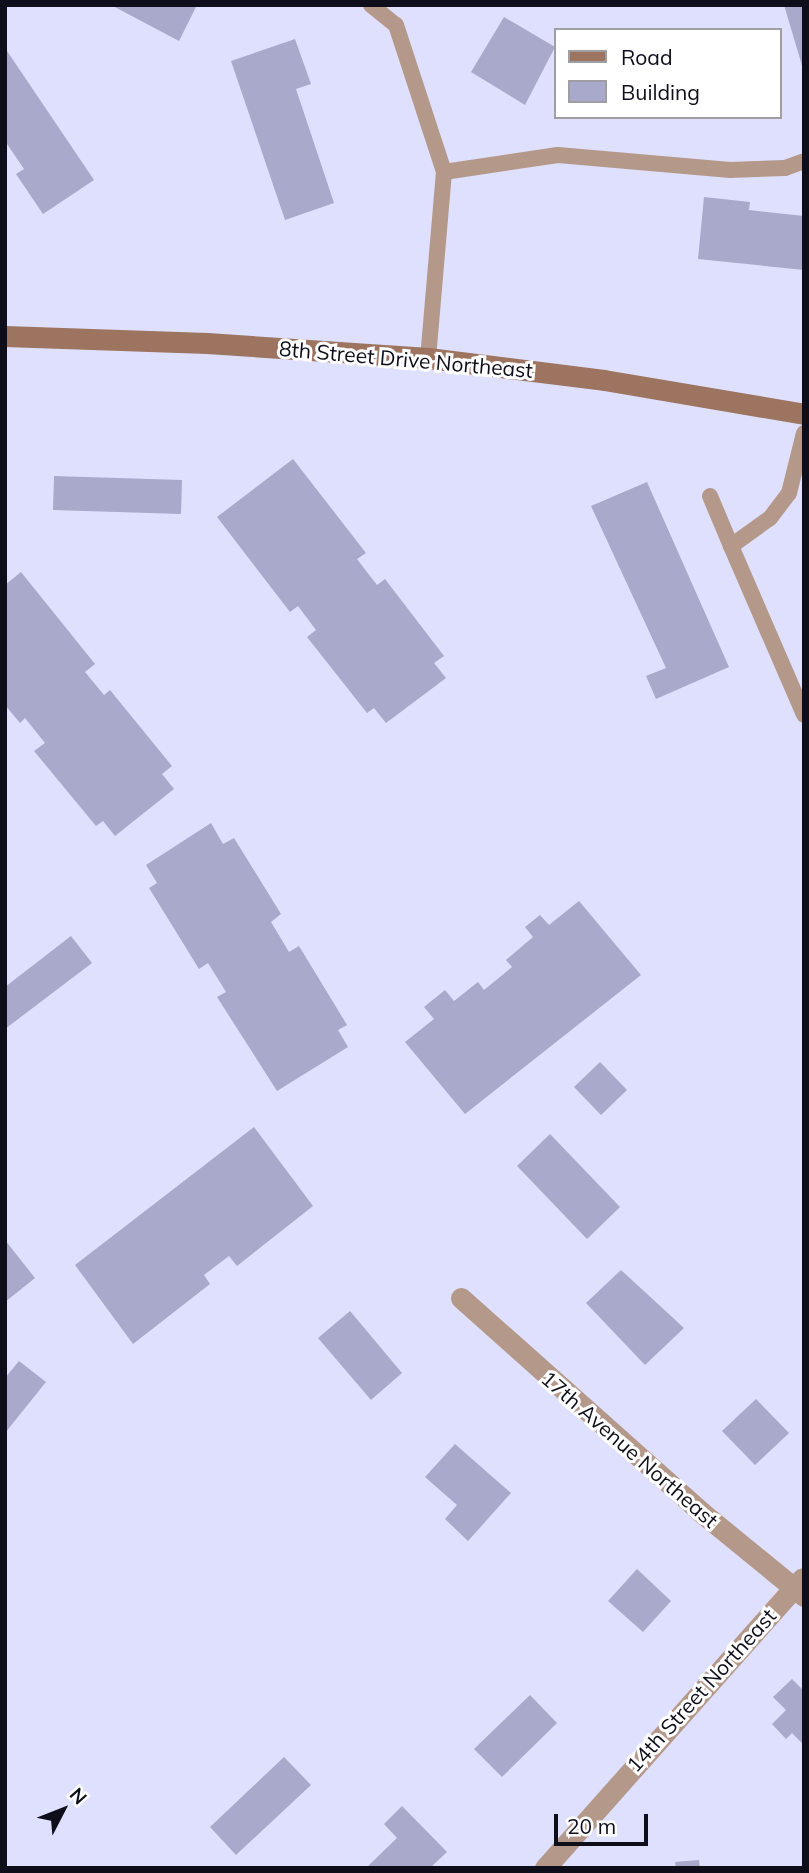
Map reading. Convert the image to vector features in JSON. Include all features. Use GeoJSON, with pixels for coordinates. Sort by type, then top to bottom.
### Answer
{"type":"FeatureCollection","features":[{"type":"Feature","properties":{"kind":"main road","name":"8th Street Drive Northeast"},"geometry":{"type":"LineString","coordinates":[[5,336],[428,358],[604,380],[804,414]]}},
{"type":"Feature","properties":{"kind":"street","name":"17th Avenue Northeast"},"geometry":{"type":"LineString","coordinates":[[461,1298],[800,1587]]}},
{"type":"Feature","properties":{"kind":"street","name":"14th Street Northeast"},"geometry":{"type":"LineString","coordinates":[[545,1868],[800,1587]]}},
{"type":"Feature","properties":{"kind":"lane"},"geometry":{"type":"LineString","coordinates":[[371,5],[396,25],[444,172],[428,358]]}},
{"type":"Feature","properties":{"kind":"lane"},"geometry":{"type":"LineString","coordinates":[[444,172],[558,155],[730,170],[785,168],[804,161]]}},
{"type":"Feature","properties":{"kind":"lane"},"geometry":{"type":"LineString","coordinates":[[731,546],[770,518],[789,493],[804,433]]}},
{"type":"Feature","properties":{"kind":"lane"},"geometry":{"type":"LineString","coordinates":[[710,496],[804,715]]}},
{"type":"Feature","properties":{"kind":"building"},"geometry":{"type":"Polygon","coordinates":[[[111,5],[197,5],[179,41],[111,5]]]}},
{"type":"Feature","properties":{"kind":"building"},"geometry":{"type":"Polygon","coordinates":[[[784,5],[804,5],[804,69],[803,69],[784,5]]]}},
{"type":"Feature","properties":{"kind":"building"},"geometry":{"type":"Polygon","coordinates":[[[504,17],[554,46],[525,105],[471,72],[504,17]]]}},
{"type":"Feature","properties":{"kind":"building"},"geometry":{"type":"Polygon","coordinates":[[[295,39],[311,84],[296,89],[334,203],[285,220],[231,61],[295,39]]]}},
{"type":"Feature","properties":{"kind":"building"},"geometry":{"type":"Polygon","coordinates":[[[5,48],[94,180],[43,214],[16,174],[24,169],[5,141],[5,48]]]}},
{"type":"Feature","properties":{"kind":"building"},"geometry":{"type":"Polygon","coordinates":[[[704,197],[750,202],[749,210],[804,216],[804,270],[698,259],[704,197]]]}},
{"type":"Feature","properties":{"kind":"building"},"geometry":{"type":"Polygon","coordinates":[[[293,459],[366,553],[357,559],[377,585],[385,579],[444,656],[434,663],[446,678],[386,723],[374,708],[367,713],[307,637],[316,630],[298,606],[290,612],[217,517],[293,459]]]}},
{"type":"Feature","properties":{"kind":"building"},"geometry":{"type":"Polygon","coordinates":[[[54,476],[182,480],[181,514],[53,510],[54,476]]]}},
{"type":"Feature","properties":{"kind":"building"},"geometry":{"type":"Polygon","coordinates":[[[647,482],[729,667],[656,699],[646,676],[666,668],[591,506],[647,482]]]}},
{"type":"Feature","properties":{"kind":"building"},"geometry":{"type":"Polygon","coordinates":[[[21,572],[95,664],[85,672],[104,695],[110,690],[172,766],[162,774],[174,789],[115,836],[103,821],[96,826],[34,751],[45,743],[25,718],[20,723],[5,705],[5,585],[21,572]]]}},
{"type":"Feature","properties":{"kind":"building"},"geometry":{"type":"Polygon","coordinates":[[[211,823],[223,844],[234,838],[281,914],[271,922],[289,952],[299,946],[347,1025],[338,1030],[348,1047],[277,1091],[217,997],[226,992],[208,963],[199,969],[149,888],[157,883],[146,865],[211,823]]]}},
{"type":"Feature","properties":{"kind":"building"},"geometry":{"type":"Polygon","coordinates":[[[579,901],[641,975],[465,1114],[405,1042],[434,1019],[424,1007],[445,990],[454,1001],[478,982],[484,990],[512,967],[506,960],[533,937],[525,927],[540,915],[549,925],[579,901]]]}},
{"type":"Feature","properties":{"kind":"building"},"geometry":{"type":"Polygon","coordinates":[[[71,936],[92,963],[5,1029],[5,987],[71,936]]]}},
{"type":"Feature","properties":{"kind":"building"},"geometry":{"type":"Polygon","coordinates":[[[600,1062],[627,1090],[601,1115],[574,1087],[600,1062]]]}},
{"type":"Feature","properties":{"kind":"building"},"geometry":{"type":"Polygon","coordinates":[[[254,1127],[313,1206],[237,1266],[229,1256],[204,1275],[210,1284],[133,1344],[75,1265],[254,1127]]]}},
{"type":"Feature","properties":{"kind":"building"},"geometry":{"type":"Polygon","coordinates":[[[550,1134],[620,1207],[587,1239],[517,1166],[550,1134]]]}},
{"type":"Feature","properties":{"kind":"building"},"geometry":{"type":"Polygon","coordinates":[[[5,1240],[35,1278],[5,1302],[5,1240]]]}},
{"type":"Feature","properties":{"kind":"building"},"geometry":{"type":"Polygon","coordinates":[[[621,1270],[684,1328],[645,1365],[586,1303],[621,1270]]]}},
{"type":"Feature","properties":{"kind":"building"},"geometry":{"type":"Polygon","coordinates":[[[350,1311],[402,1373],[371,1400],[318,1338],[350,1311]]]}},
{"type":"Feature","properties":{"kind":"building"},"geometry":{"type":"Polygon","coordinates":[[[19,1361],[46,1382],[5,1433],[5,1378],[19,1361]]]}},
{"type":"Feature","properties":{"kind":"building"},"geometry":{"type":"Polygon","coordinates":[[[756,1399],[789,1433],[755,1465],[722,1431],[756,1399]]]}},
{"type":"Feature","properties":{"kind":"building"},"geometry":{"type":"Polygon","coordinates":[[[455,1444],[511,1493],[468,1541],[445,1519],[457,1505],[425,1477],[455,1444]]]}},
{"type":"Feature","properties":{"kind":"building"},"geometry":{"type":"Polygon","coordinates":[[[637,1569],[671,1601],[643,1632],[608,1601],[637,1569]]]}},
{"type":"Feature","properties":{"kind":"building"},"geometry":{"type":"Polygon","coordinates":[[[792,1679],[804,1691],[804,1745],[792,1733],[786,1739],[772,1724],[786,1710],[773,1697],[792,1679]]]}},
{"type":"Feature","properties":{"kind":"building"},"geometry":{"type":"Polygon","coordinates":[[[530,1695],[557,1723],[502,1777],[474,1749],[530,1695]]]}},
{"type":"Feature","properties":{"kind":"building"},"geometry":{"type":"Polygon","coordinates":[[[284,1757],[311,1785],[236,1855],[210,1827],[284,1757]]]}},
{"type":"Feature","properties":{"kind":"building"},"geometry":{"type":"Polygon","coordinates":[[[402,1806],[447,1852],[430,1868],[366,1868],[397,1838],[384,1824],[402,1806]]]}},
{"type":"Feature","properties":{"kind":"building"},"geometry":{"type":"Polygon","coordinates":[[[699,1860],[700,1868],[676,1868],[675,1862],[699,1860]]]}}]}
